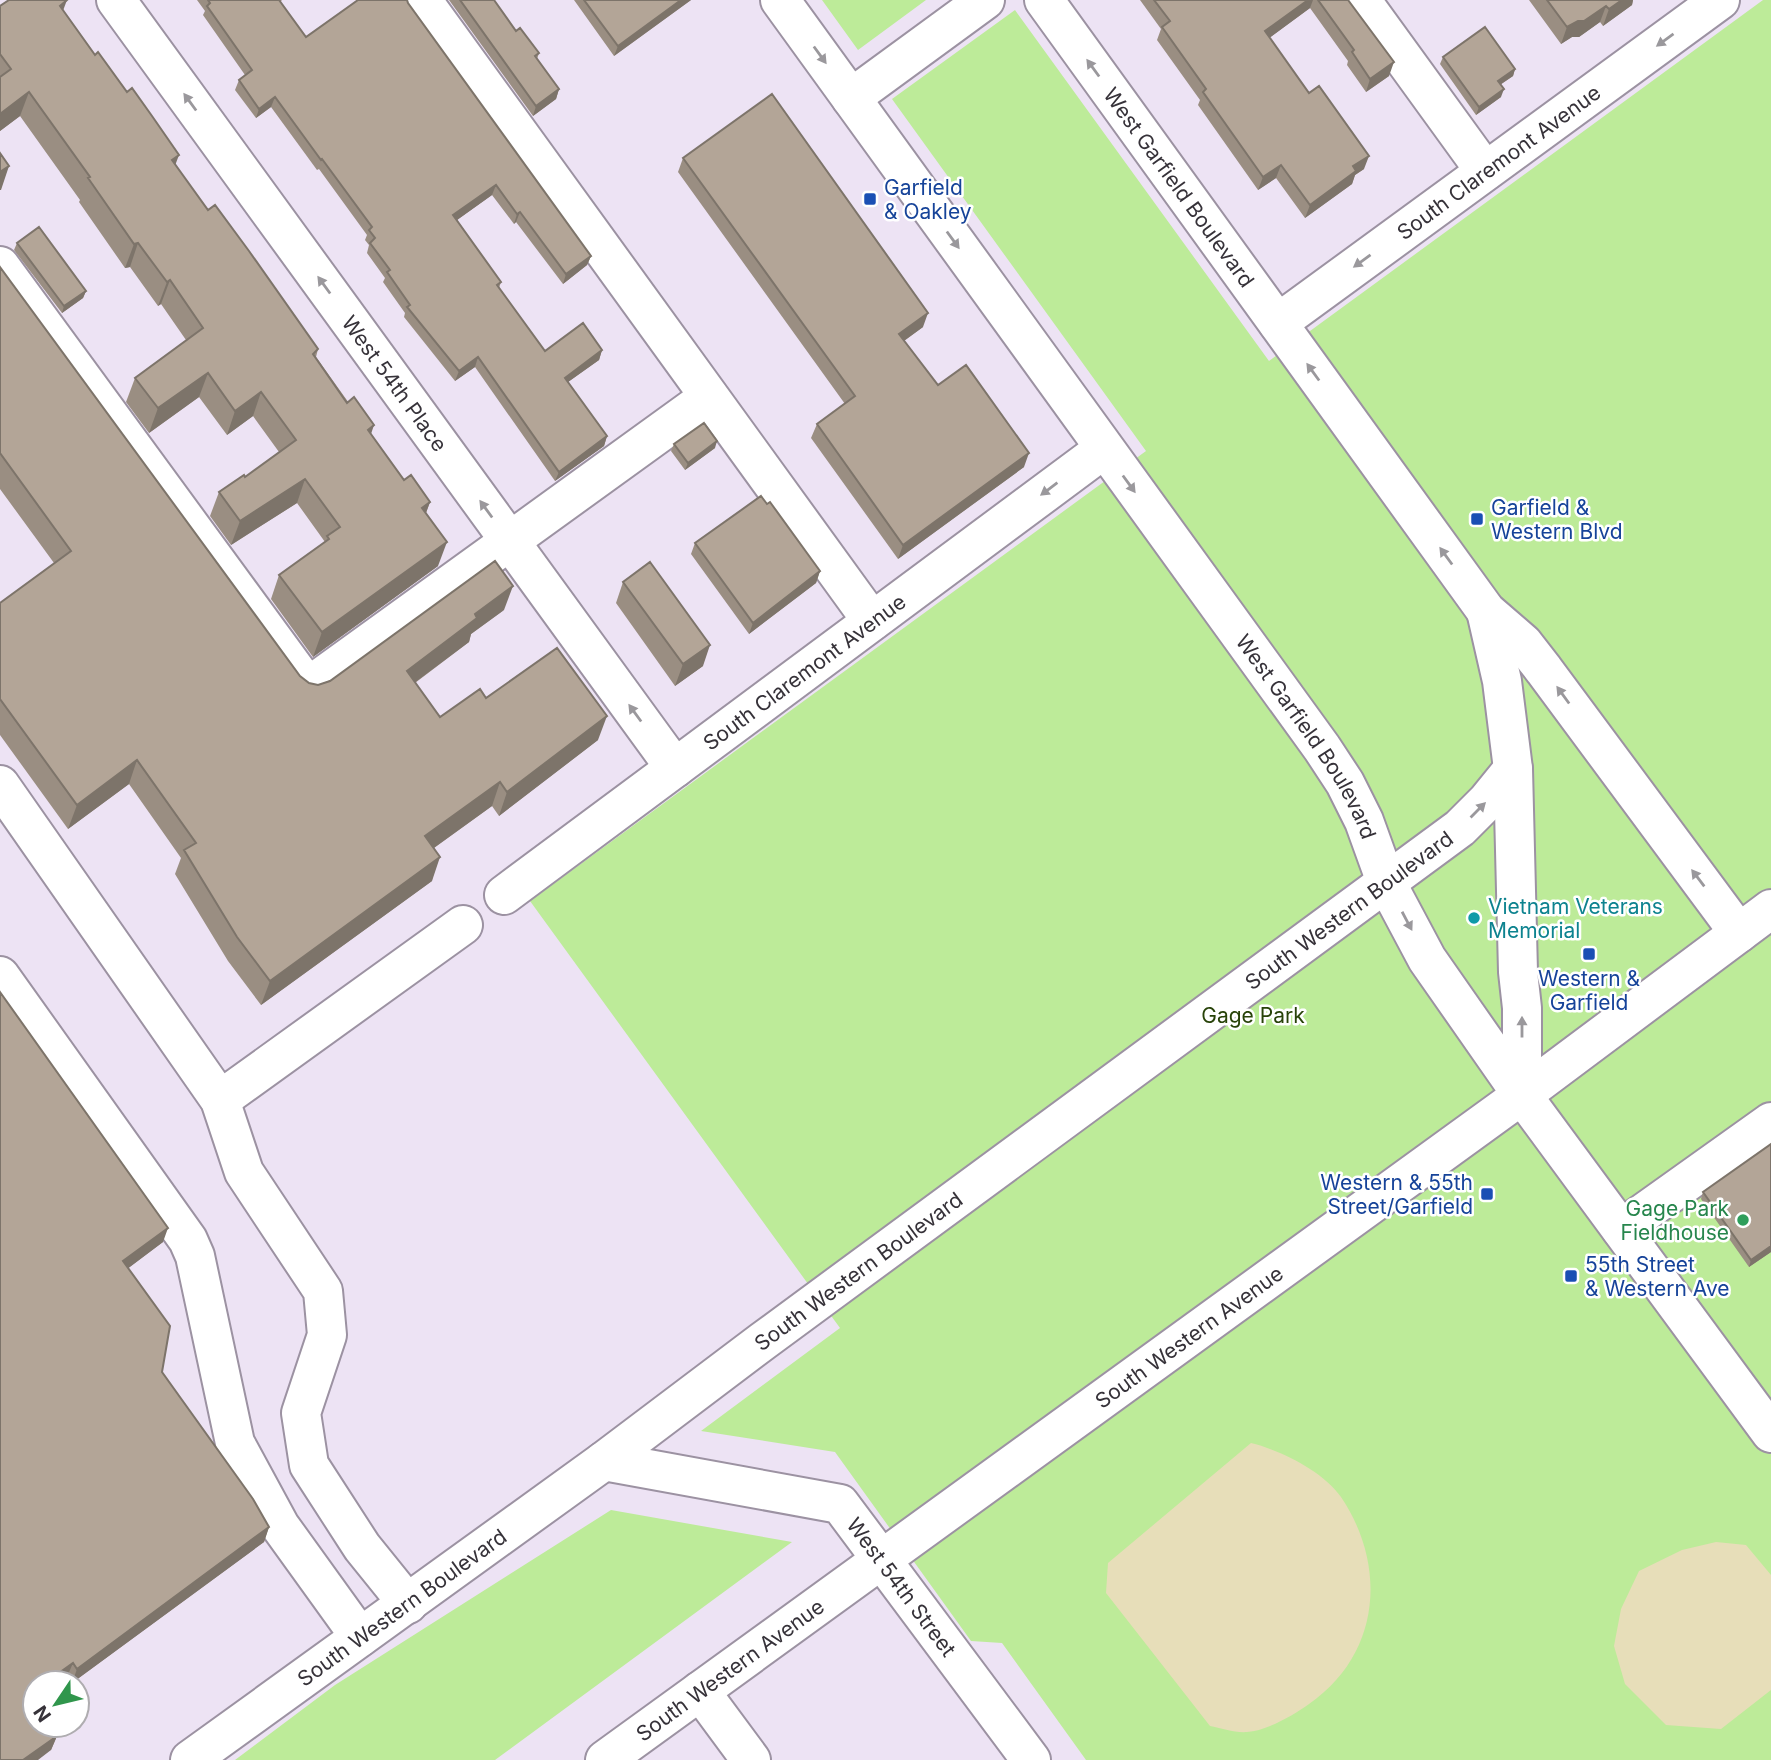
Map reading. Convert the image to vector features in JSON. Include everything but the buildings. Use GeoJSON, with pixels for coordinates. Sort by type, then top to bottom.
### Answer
{"type":"FeatureCollection","features":[{"type":"Feature","properties":{"kind":"street","name":"West 54th Place"},"geometry":{"type":"LineString","coordinates":[[116,0],[675,768]]}},
{"type":"Feature","properties":{"kind":"street"},"geometry":{"type":"LineString","coordinates":[[422,0],[872,621]]}},
{"type":"Feature","properties":{"kind":"street","name":"West Garfield Boulevard"},"geometry":{"type":"LineString","coordinates":[[780,0],[1322,748],[1345,783],[1364,821],[1386,882],[1427,959],[1522,1095]]}},
{"type":"Feature","properties":{"kind":"street"},"geometry":{"type":"LineString","coordinates":[[850,98],[985,0]]}},
{"type":"Feature","properties":{"kind":"street","name":"West Garfield Boulevard"},"geometry":{"type":"LineString","coordinates":[[1044,0],[1486,611],[1523,643],[1739,933]]}},
{"type":"Feature","properties":{"kind":"street"},"geometry":{"type":"LineString","coordinates":[[1362,0],[1485,171]]}},
{"type":"Feature","properties":{"kind":"street","name":"South Claremont Avenue"},"geometry":{"type":"LineString","coordinates":[[1278,323],[1720,0]]}},
{"type":"Feature","properties":{"kind":"street"},"geometry":{"type":"LineString","coordinates":[[0,266],[308,687],[709,397]]}},
{"type":"Feature","properties":{"kind":"street","name":"South Claremont Avenue"},"geometry":{"type":"LineString","coordinates":[[504,895],[1104,449]]}},
{"type":"Feature","properties":{"kind":"street","name":"West Garfield Boulevard"},"geometry":{"type":"LineString","coordinates":[[1486,611],[1502,681],[1513,769],[1518,972],[1522,1008],[1522,1095]]}},
{"type":"Feature","properties":{"kind":"street","name":"South Western Boulevard"},"geometry":{"type":"LineString","coordinates":[[190,1760],[604,1461],[1460,828],[1513,769]]}},
{"type":"Feature","properties":{"kind":"street"},"geometry":{"type":"LineString","coordinates":[[0,785],[220,1100],[244,1172],[323,1291],[327,1335],[301,1413],[309,1465],[362,1547],[408,1604]]}},
{"type":"Feature","properties":{"kind":"street","name":"South Western Avenue"},"geometry":{"type":"LineString","coordinates":[[605,1760],[883,1561],[1522,1095],[1771,909]]}},
{"type":"Feature","properties":{"kind":"street"},"geometry":{"type":"LineString","coordinates":[[220,1100],[463,925]]}},
{"type":"Feature","properties":{"kind":"street"},"geometry":{"type":"LineString","coordinates":[[0,976],[188,1240],[195,1256],[235,1443],[280,1526],[360,1637]]}},
{"type":"Feature","properties":{"kind":"street"},"geometry":{"type":"LineString","coordinates":[[1522,1095],[1771,1433]]}},
{"type":"Feature","properties":{"kind":"street"},"geometry":{"type":"LineString","coordinates":[[1621,1228],[1771,1122]]}},
{"type":"Feature","properties":{"kind":"street","name":"West 54th Street"},"geometry":{"type":"LineString","coordinates":[[604,1461],[840,1504],[1031,1760]]}},
{"type":"Feature","properties":{"kind":"street"},"geometry":{"type":"LineString","coordinates":[[700,1691],[751,1760]]}},
{"type":"Feature","properties":{"kind":"green space"},"geometry":{"type":"Polygon","coordinates":[[[822,0],[926,0],[858,50],[822,0]]]}},
{"type":"Feature","properties":{"kind":"green space","name":"Gage Park"},"geometry":{"type":"Polygon","coordinates":[[[1763,0],[1771,0],[1771,1760],[1086,1760],[1002,1643],[971,1641],[835,1452],[701,1431],[840,1328],[530,901],[1146,451],[892,99],[1015,10],[1269,361],[1763,0]]]}},
{"type":"Feature","properties":{"kind":"green space"},"geometry":{"type":"Polygon","coordinates":[[[611,1510],[792,1542],[495,1760],[235,1760],[335,1685],[611,1510]]]}},
{"type":"Feature","properties":{"kind":"sand"},"geometry":{"type":"Polygon","coordinates":[[[1251,1443],[1275,1451],[1312,1470],[1341,1497],[1356,1524],[1366,1552],[1370,1580],[1369,1608],[1363,1635],[1351,1661],[1333,1684],[1309,1704],[1271,1726],[1242,1732],[1210,1726],[1106,1593],[1108,1563],[1251,1443]]]}},
{"type":"Feature","properties":{"kind":"sand"},"geometry":{"type":"Polygon","coordinates":[[[1716,1542],[1746,1545],[1771,1575],[1771,1690],[1721,1729],[1666,1725],[1625,1684],[1614,1646],[1621,1609],[1639,1571],[1682,1550],[1716,1542]]]}},
{"type":"Feature","properties":{"kind":"place","name":"Garfield & Oakley"},"geometry":{"type":"Point","coordinates":[870,199]}},
{"type":"Feature","properties":{"kind":"place","name":"Garfield & Western Blvd"},"geometry":{"type":"Point","coordinates":[1477,519]}},
{"type":"Feature","properties":{"kind":"place","name":"Vietnam Veterans Memorial"},"geometry":{"type":"Point","coordinates":[1474,918]}},
{"type":"Feature","properties":{"kind":"place","name":"Western & Garfield"},"geometry":{"type":"Point","coordinates":[1589,954]}},
{"type":"Feature","properties":{"kind":"place","name":"Western & 55th Street/Garfield"},"geometry":{"type":"Point","coordinates":[1487,1194]}},
{"type":"Feature","properties":{"kind":"place","name":"Gage Park Fieldhouse"},"geometry":{"type":"Point","coordinates":[1743,1220]}},
{"type":"Feature","properties":{"kind":"place","name":"55th Street & Western Ave"},"geometry":{"type":"Point","coordinates":[1571,1276]}}]}
